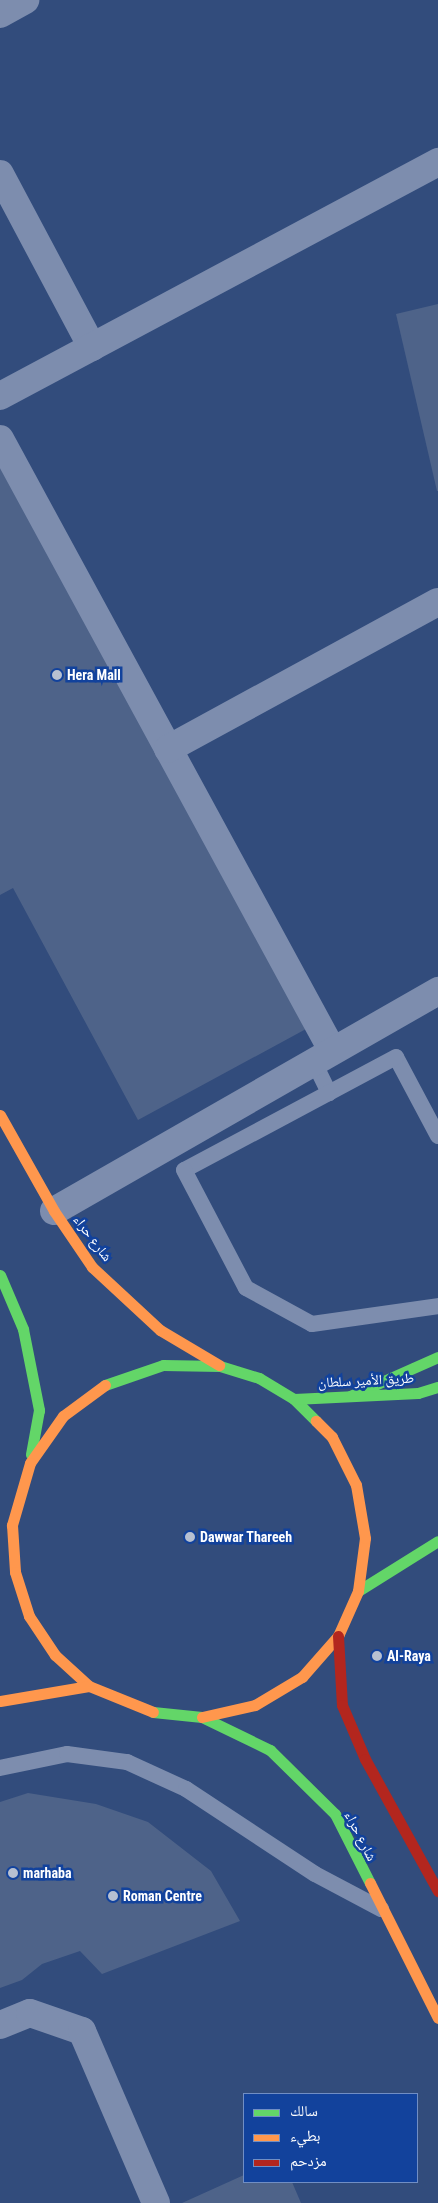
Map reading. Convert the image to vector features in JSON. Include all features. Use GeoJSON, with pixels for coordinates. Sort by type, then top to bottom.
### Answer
{"type":"FeatureCollection","features":[{"type":"Feature","properties":{"kind":"main road","name":"شارع حراء"},"geometry":{"type":"LineString","coordinates":[[0,1115],[54,1210],[92,1266],[160,1330],[220,1366]]}},
{"type":"Feature","properties":{"kind":"main road"},"geometry":{"type":"LineString","coordinates":[[0,1275],[23,1329],[39,1410],[30,1463],[12,1525],[0,1542]]}},
{"type":"Feature","properties":{"kind":"main road"},"geometry":{"type":"LineString","coordinates":[[349,1396],[438,1357]]}},
{"type":"Feature","properties":{"kind":"main road"},"geometry":{"type":"LineString","coordinates":[[12,1525],[15,1572],[30,1616],[55,1656],[89,1686],[143,1711],[202,1717],[255,1705],[302,1677],[338,1636],[358,1591],[365,1538],[356,1485],[332,1437],[294,1399],[259,1378],[220,1366],[163,1365],[109,1382],[63,1416],[30,1463]]}},
{"type":"Feature","properties":{"kind":"main road","name":"طريق الأمير سلطان"},"geometry":{"type":"LineString","coordinates":[[294,1399],[349,1396],[438,1387]]}},
{"type":"Feature","properties":{"kind":"main road"},"geometry":{"type":"LineString","coordinates":[[358,1591],[438,1541]]}},
{"type":"Feature","properties":{"kind":"main road"},"geometry":{"type":"LineString","coordinates":[[338,1636],[342,1705],[365,1758],[438,1892]]}},
{"type":"Feature","properties":{"kind":"main road"},"geometry":{"type":"LineString","coordinates":[[0,1701],[89,1686]]}},
{"type":"Feature","properties":{"kind":"main road","name":"شارع حراء"},"geometry":{"type":"LineString","coordinates":[[202,1717],[270,1750],[335,1814],[438,2018]]}},
{"type":"Feature","properties":{"kind":"street"},"geometry":{"type":"LineString","coordinates":[[0,14],[25,0]]}},
{"type":"Feature","properties":{"kind":"street"},"geometry":{"type":"LineString","coordinates":[[0,396],[438,162]]}},
{"type":"Feature","properties":{"kind":"street"},"geometry":{"type":"LineString","coordinates":[[0,174],[92,347]]}},
{"type":"Feature","properties":{"kind":"street"},"geometry":{"type":"LineString","coordinates":[[0,439],[168,748],[322,1055]]}},
{"type":"Feature","properties":{"kind":"street"},"geometry":{"type":"LineString","coordinates":[[168,748],[438,602]]}},
{"type":"Feature","properties":{"kind":"street"},"geometry":{"type":"LineString","coordinates":[[54,1210],[322,1055],[438,991]]}},
{"type":"Feature","properties":{"kind":"street"},"geometry":{"type":"LineString","coordinates":[[0,2025],[30,2012],[82,2030],[156,2203]]}},
{"type":"Feature","properties":{"kind":"lane"},"geometry":{"type":"LineString","coordinates":[[322,1055],[329,1093]]}},
{"type":"Feature","properties":{"kind":"lane"},"geometry":{"type":"LineString","coordinates":[[438,1136],[396,1057],[184,1170],[246,1288],[312,1324],[438,1306]]}},
{"type":"Feature","properties":{"kind":"lane"},"geometry":{"type":"LineString","coordinates":[[240,1103],[255,1132]]}},
{"type":"Feature","properties":{"kind":"lane"},"geometry":{"type":"LineString","coordinates":[[0,1768],[67,1754],[127,1762],[186,1789],[315,1874],[382,1910]]}},
{"type":"Feature","properties":{"kind":"building"},"geometry":{"type":"Polygon","coordinates":[[[438,304],[438,491],[437,491],[396,314],[438,304]]]}},
{"type":"Feature","properties":{"kind":"building","name":"Hera Mall"},"geometry":{"type":"Polygon","coordinates":[[[0,461],[306,1029],[138,1120],[13,888],[0,895],[0,461]]]}},
{"type":"Feature","properties":{"kind":"building","name":"Roman Centre"},"geometry":{"type":"Polygon","coordinates":[[[28,1793],[96,1804],[148,1822],[211,1871],[240,1921],[102,1974],[80,1951],[42,1964],[22,1980],[0,1988],[0,1802],[28,1793]]]}},
{"type":"Feature","properties":{"kind":"building"},"geometry":{"type":"Polygon","coordinates":[[[243,2175],[243,2183],[292,2183],[301,2203],[182,2203],[243,2175]]]}},
{"type":"Feature","properties":{"kind":"traffic: fast"},"geometry":{"type":"LineString","coordinates":[[0,1275],[23,1329],[39,1410],[31,1454]]}},
{"type":"Feature","properties":{"kind":"traffic: fast"},"geometry":{"type":"LineString","coordinates":[[350,1396],[438,1357]]}},
{"type":"Feature","properties":{"kind":"traffic: fast"},"geometry":{"type":"LineString","coordinates":[[105,1385],[163,1365],[220,1366],[259,1378],[294,1399],[316,1421]]}},
{"type":"Feature","properties":{"kind":"traffic: fast"},"geometry":{"type":"LineString","coordinates":[[294,1399],[418,1393],[438,1387]]}},
{"type":"Feature","properties":{"kind":"traffic: fast"},"geometry":{"type":"LineString","coordinates":[[358,1591],[438,1541]]}},
{"type":"Feature","properties":{"kind":"traffic: fast"},"geometry":{"type":"LineString","coordinates":[[153,1712],[202,1717],[270,1750],[335,1814],[370,1883]]}},
{"type":"Feature","properties":{"kind":"traffic: slow"},"geometry":{"type":"LineString","coordinates":[[0,1115],[54,1211],[92,1267],[160,1330],[219,1365]]}},
{"type":"Feature","properties":{"kind":"traffic: slow"},"geometry":{"type":"LineString","coordinates":[[105,1385],[63,1416],[30,1463],[12,1525],[15,1572],[29,1616],[55,1655],[89,1686],[153,1712]]}},
{"type":"Feature","properties":{"kind":"traffic: slow"},"geometry":{"type":"LineString","coordinates":[[202,1717],[255,1705],[302,1677],[338,1636],[358,1591],[365,1538],[356,1485],[332,1437],[316,1421]]}},
{"type":"Feature","properties":{"kind":"traffic: slow"},"geometry":{"type":"LineString","coordinates":[[0,1701],[89,1686]]}},
{"type":"Feature","properties":{"kind":"traffic: slow"},"geometry":{"type":"LineString","coordinates":[[370,1883],[438,2018]]}},
{"type":"Feature","properties":{"kind":"traffic: jam"},"geometry":{"type":"LineString","coordinates":[[338,1636],[342,1705],[365,1759],[438,1891]]}},
{"type":"Feature","properties":{"kind":"place","name":"Hera Mall"},"geometry":{"type":"Point","coordinates":[57,675]}},
{"type":"Feature","properties":{"kind":"place","name":"Dawwar Thareeh"},"geometry":{"type":"Point","coordinates":[190,1537]}},
{"type":"Feature","properties":{"kind":"place","name":"Al-Raya"},"geometry":{"type":"Point","coordinates":[377,1656]}},
{"type":"Feature","properties":{"kind":"place","name":"marhaba"},"geometry":{"type":"Point","coordinates":[13,1873]}},
{"type":"Feature","properties":{"kind":"place","name":"Roman Centre"},"geometry":{"type":"Point","coordinates":[113,1896]}}]}
